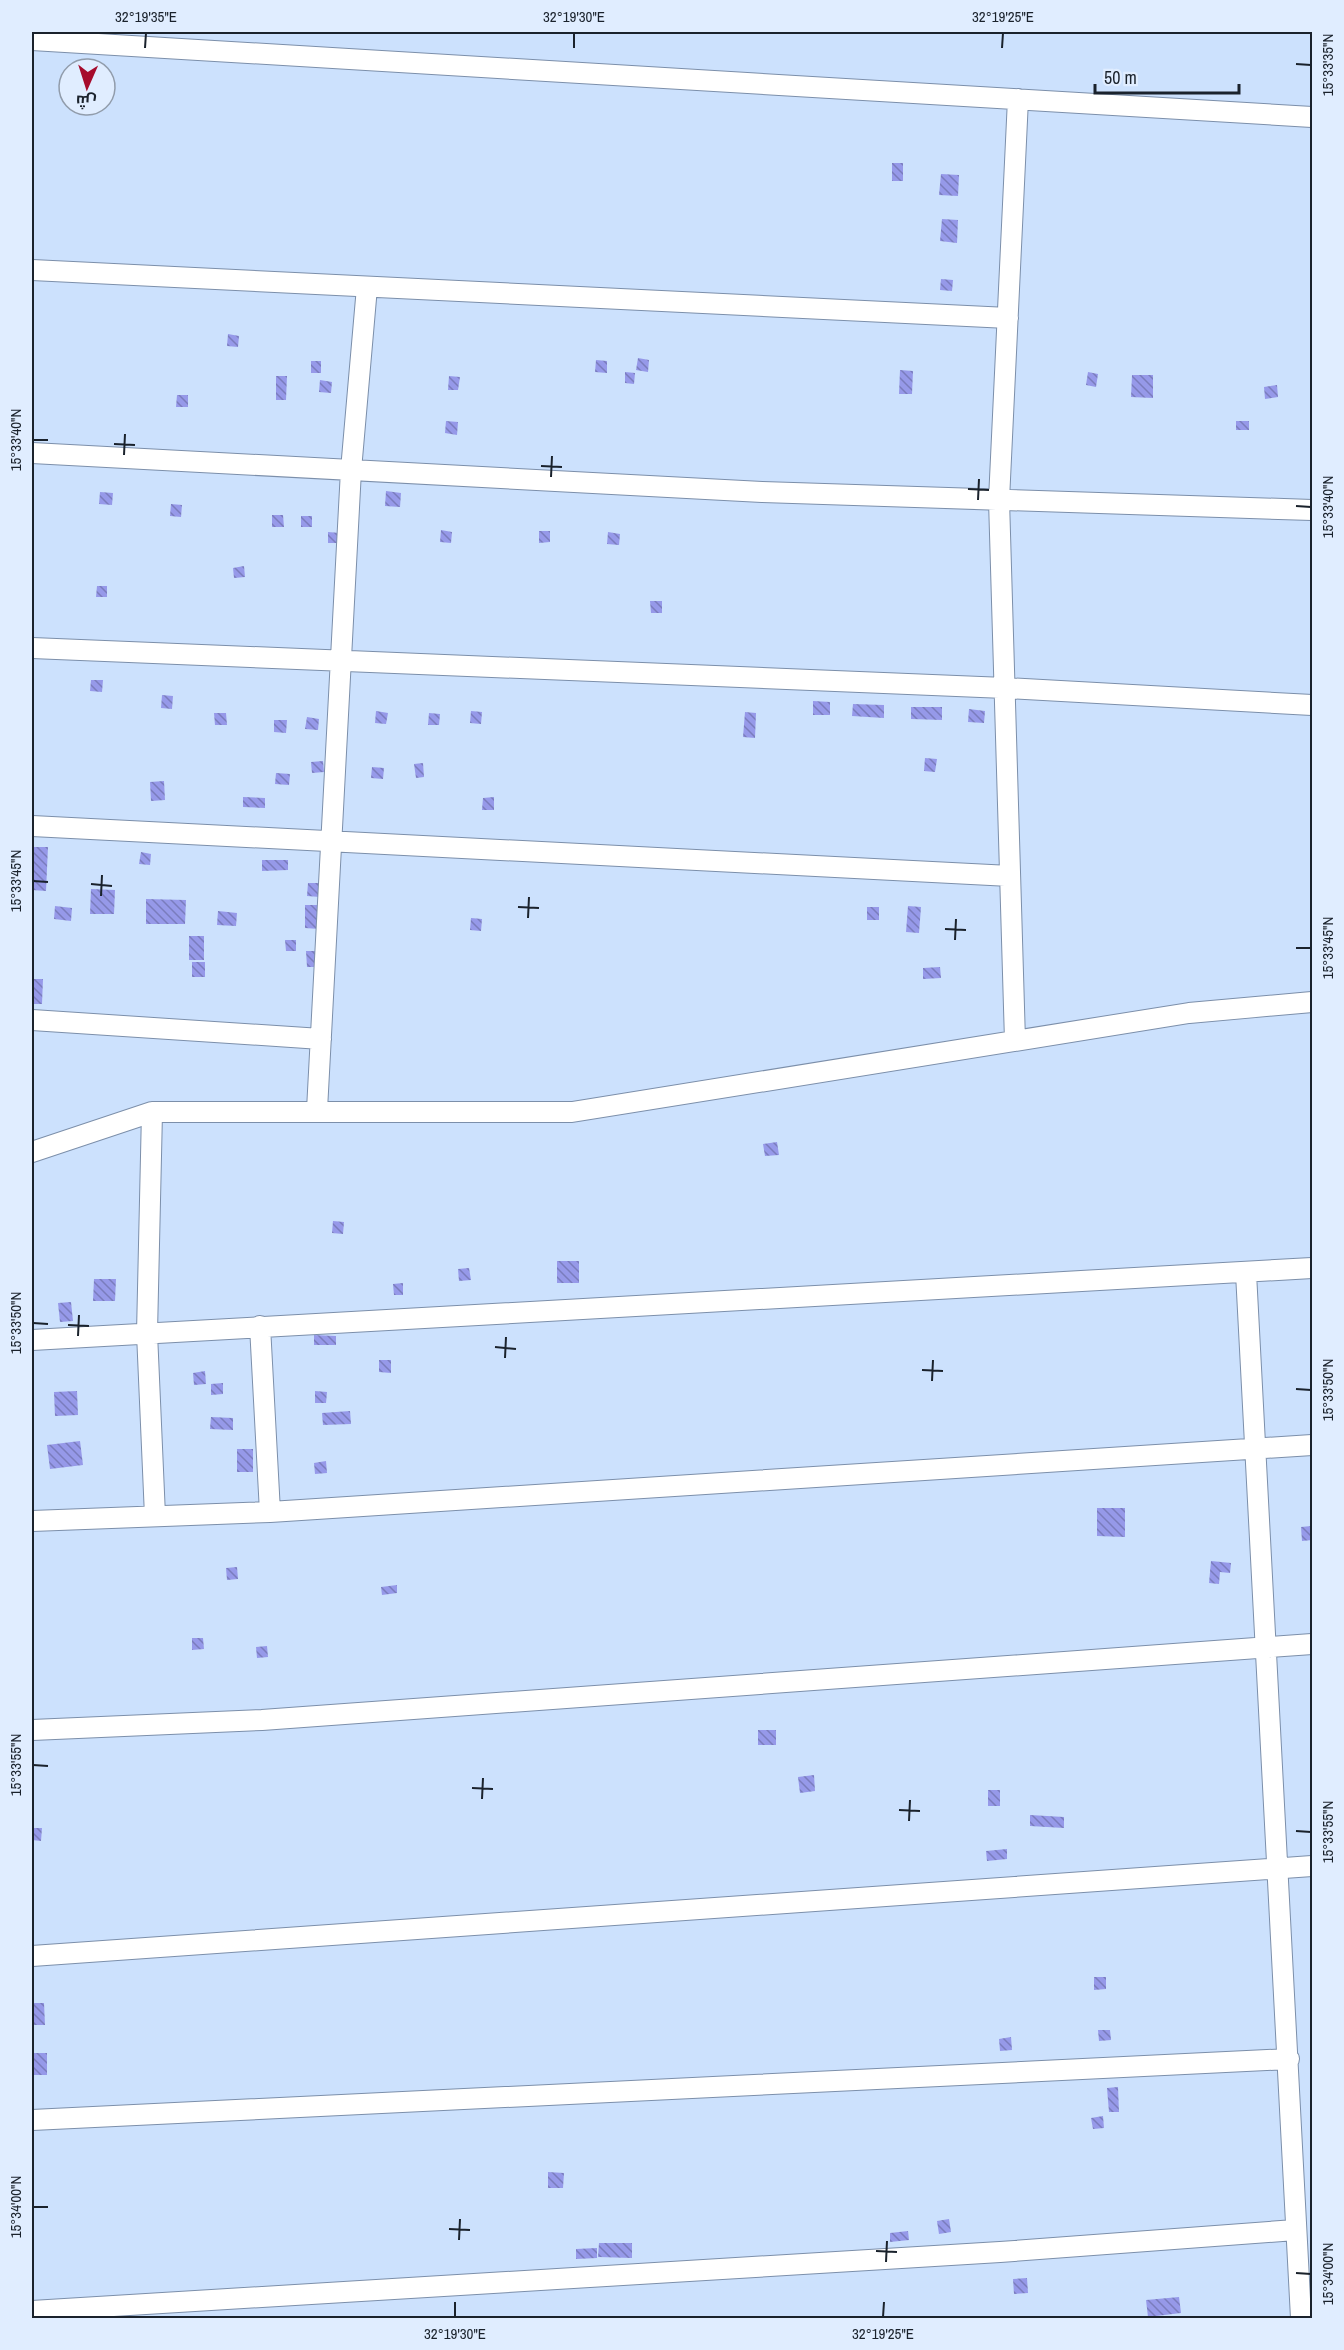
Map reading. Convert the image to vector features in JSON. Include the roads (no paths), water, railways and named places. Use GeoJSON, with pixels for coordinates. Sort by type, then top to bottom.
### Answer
{"type":"FeatureCollection","features":[{"type":"Feature","properties":{"kind":"street"},"geometry":{"type":"LineString","coordinates":[[32,40],[1312,117]]}},
{"type":"Feature","properties":{"kind":"street"},"geometry":{"type":"LineString","coordinates":[[1015,1041],[999,500],[1018,99]]}},
{"type":"Feature","properties":{"kind":"street"},"geometry":{"type":"LineString","coordinates":[[32,270],[1008,318]]}},
{"type":"Feature","properties":{"kind":"street"},"geometry":{"type":"LineString","coordinates":[[317,1110],[351,470],[367,287]]}},
{"type":"Feature","properties":{"kind":"street"},"geometry":{"type":"LineString","coordinates":[[32,453],[762,492],[1312,510]]}},
{"type":"Feature","properties":{"kind":"street"},"geometry":{"type":"LineString","coordinates":[[32,648],[1005,688],[1312,705]]}},
{"type":"Feature","properties":{"kind":"street"},"geometry":{"type":"LineString","coordinates":[[32,826],[1010,876]]}},
{"type":"Feature","properties":{"kind":"street"},"geometry":{"type":"LineString","coordinates":[[32,1152],[152,1112],[317,1110],[572,1112],[1189,1013],[1312,1002]]}},
{"type":"Feature","properties":{"kind":"street"},"geometry":{"type":"LineString","coordinates":[[32,1020],[321,1039]]}},
{"type":"Feature","properties":{"kind":"street"},"geometry":{"type":"LineString","coordinates":[[152,1112],[147,1333],[155,1516]]}},
{"type":"Feature","properties":{"kind":"street"},"geometry":{"type":"LineString","coordinates":[[32,1340],[1312,1268]]}},
{"type":"Feature","properties":{"kind":"street"},"geometry":{"type":"LineString","coordinates":[[1246,1273],[1301,2319]]}},
{"type":"Feature","properties":{"kind":"street"},"geometry":{"type":"LineString","coordinates":[[260,1326],[270,1512]]}},
{"type":"Feature","properties":{"kind":"street"},"geometry":{"type":"LineString","coordinates":[[32,1521],[270,1512],[1312,1445]]}},
{"type":"Feature","properties":{"kind":"street"},"geometry":{"type":"LineString","coordinates":[[32,1730],[274,1720],[1312,1644]]}},
{"type":"Feature","properties":{"kind":"street"},"geometry":{"type":"LineString","coordinates":[[32,1956],[1312,1866]]}},
{"type":"Feature","properties":{"kind":"street"},"geometry":{"type":"LineString","coordinates":[[32,2120],[1289,2059]]}},
{"type":"Feature","properties":{"kind":"street"},"geometry":{"type":"LineString","coordinates":[[32,2311],[1000,2252],[1295,2230]]}}]}
